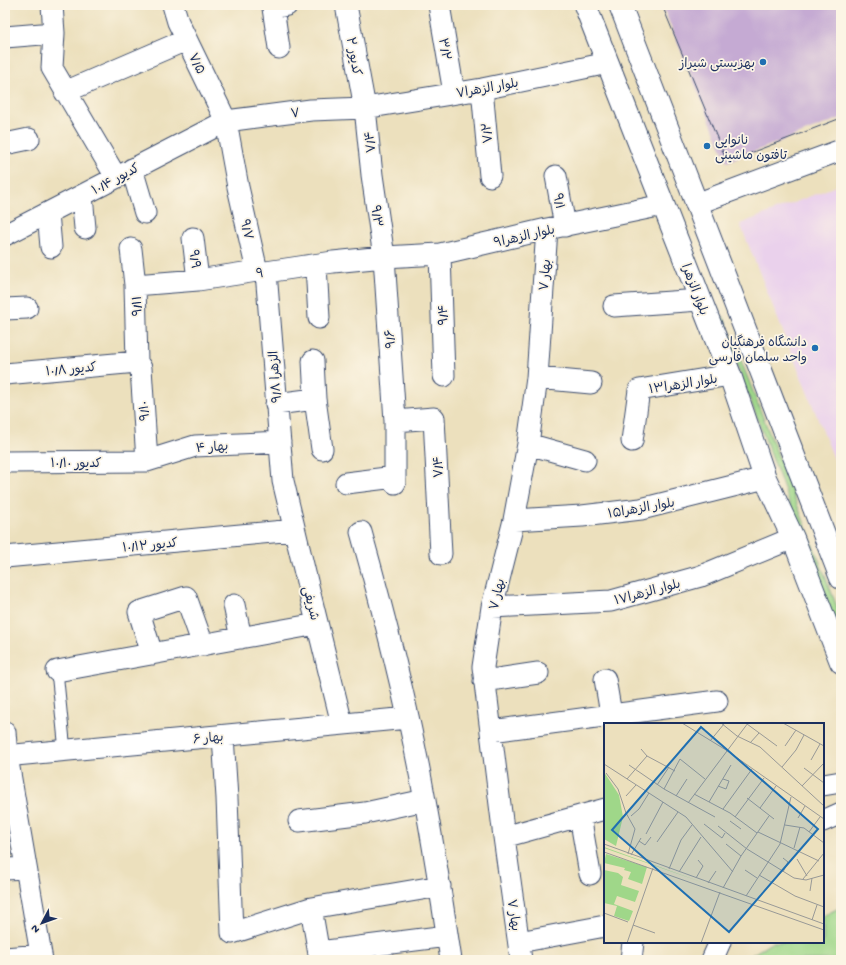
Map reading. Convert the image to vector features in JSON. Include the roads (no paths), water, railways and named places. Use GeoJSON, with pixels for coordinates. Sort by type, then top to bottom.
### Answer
{"type":"FeatureCollection","features":[{"type":"Feature","properties":{"kind":"main road","name":"بلوار الزهرا"},"geometry":{"type":"LineString","coordinates":[[585,5],[730,375],[765,478],[793,538],[841,662]]}},
{"type":"Feature","properties":{"kind":"main road"},"geometry":{"type":"LineString","coordinates":[[620,5],[841,578]]}},
{"type":"Feature","properties":{"kind":"main road"},"geometry":{"type":"LineString","coordinates":[[703,308],[736,308]]}},
{"type":"Feature","properties":{"kind":"street"},"geometry":{"type":"LineString","coordinates":[[52,5],[54,33],[52,68],[65,92],[124,173],[145,213]]}},
{"type":"Feature","properties":{"kind":"street","name":"۷/۵"},"geometry":{"type":"LineString","coordinates":[[172,5],[186,40],[226,121],[238,187]]}},
{"type":"Feature","properties":{"kind":"street"},"geometry":{"type":"LineString","coordinates":[[279,48],[273,8],[287,5]]}},
{"type":"Feature","properties":{"kind":"street","name":"۲ کدیور"},"geometry":{"type":"LineString","coordinates":[[346,5],[365,108]]}},
{"type":"Feature","properties":{"kind":"street","name":"۳/۲"},"geometry":{"type":"LineString","coordinates":[[439,5],[454,94]]}},
{"type":"Feature","properties":{"kind":"street"},"geometry":{"type":"LineString","coordinates":[[5,37],[54,33]]}},
{"type":"Feature","properties":{"kind":"street"},"geometry":{"type":"LineString","coordinates":[[65,92],[186,40]]}},
{"type":"Feature","properties":{"kind":"street","name":"بلوار الزهرا۷"},"geometry":{"type":"LineString","coordinates":[[365,108],[482,89],[608,63]]}},
{"type":"Feature","properties":{"kind":"street","name":"۷/۲"},"geometry":{"type":"LineString","coordinates":[[482,89],[490,176]]}},
{"type":"Feature","properties":{"kind":"street","name":"۷"},"geometry":{"type":"LineString","coordinates":[[226,121],[311,110],[365,108]]}},
{"type":"Feature","properties":{"kind":"street","name":"۷/۴"},"geometry":{"type":"LineString","coordinates":[[365,108],[372,175]]}},
{"type":"Feature","properties":{"kind":"street","name":"کدیور ۱۰/۴"},"geometry":{"type":"LineString","coordinates":[[5,235],[226,121]]}},
{"type":"Feature","properties":{"kind":"street"},"geometry":{"type":"LineString","coordinates":[[5,144],[29,139]]}},
{"type":"Feature","properties":{"kind":"street"},"geometry":{"type":"LineString","coordinates":[[696,204],[841,150]]}},
{"type":"Feature","properties":{"kind":"street","name":"۹/۳"},"geometry":{"type":"LineString","coordinates":[[372,175],[384,257]]}},
{"type":"Feature","properties":{"kind":"street","name":"۹/۱"},"geometry":{"type":"LineString","coordinates":[[556,176],[556,227]]}},
{"type":"Feature","properties":{"kind":"street","name":"۹/۷"},"geometry":{"type":"LineString","coordinates":[[238,187],[262,271]]}},
{"type":"Feature","properties":{"kind":"street"},"geometry":{"type":"LineString","coordinates":[[82,196],[85,228]]}},
{"type":"Feature","properties":{"kind":"street","name":"بلوار الزهرا۹"},"geometry":{"type":"LineString","coordinates":[[384,257],[440,254],[556,227],[664,205]]}},
{"type":"Feature","properties":{"kind":"street"},"geometry":{"type":"LineString","coordinates":[[48,213],[51,247]]}},
{"type":"Feature","properties":{"kind":"street","name":"بهار ۷"},"geometry":{"type":"LineString","coordinates":[[520,951],[483,667],[492,607],[514,520],[528,444],[556,227]]}},
{"type":"Feature","properties":{"kind":"street","name":"۹/۹"},"geometry":{"type":"LineString","coordinates":[[193,238],[198,280]]}},
{"type":"Feature","properties":{"kind":"street","name":"۹/۱۱"},"geometry":{"type":"LineString","coordinates":[[131,249],[135,285],[137,362]]}},
{"type":"Feature","properties":{"kind":"street","name":"۹/۴"},"geometry":{"type":"LineString","coordinates":[[440,254],[444,376]]}},
{"type":"Feature","properties":{"kind":"street","name":"۹"},"geometry":{"type":"LineString","coordinates":[[135,285],[198,280],[316,264],[384,257]]}},
{"type":"Feature","properties":{"kind":"street","name":"۹/۶"},"geometry":{"type":"LineString","coordinates":[[346,483],[395,480],[395,421],[384,257]]}},
{"type":"Feature","properties":{"kind":"street"},"geometry":{"type":"LineString","coordinates":[[316,264],[319,318]]}},
{"type":"Feature","properties":{"kind":"street","name":"الزهرا ۹/۸"},"geometry":{"type":"LineString","coordinates":[[262,271],[283,481]]}},
{"type":"Feature","properties":{"kind":"street"},"geometry":{"type":"LineString","coordinates":[[614,306],[703,308]]}},
{"type":"Feature","properties":{"kind":"street"},"geometry":{"type":"LineString","coordinates":[[5,309],[27,308]]}},
{"type":"Feature","properties":{"kind":"street"},"geometry":{"type":"LineString","coordinates":[[313,361],[315,399],[322,449]]}},
{"type":"Feature","properties":{"kind":"street","name":"کدیور ۱۰/۸"},"geometry":{"type":"LineString","coordinates":[[5,374],[137,362]]}},
{"type":"Feature","properties":{"kind":"street","name":"۹/۱۰"},"geometry":{"type":"LineString","coordinates":[[137,362],[141,368],[147,461]]}},
{"type":"Feature","properties":{"kind":"street","name":"بلوار الزهرا۱۳"},"geometry":{"type":"LineString","coordinates":[[632,441],[639,390],[730,375]]}},
{"type":"Feature","properties":{"kind":"street"},"geometry":{"type":"LineString","coordinates":[[537,378],[591,383]]}},
{"type":"Feature","properties":{"kind":"street"},"geometry":{"type":"LineString","coordinates":[[276,404],[315,399]]}},
{"type":"Feature","properties":{"kind":"street","name":"۷/۴"},"geometry":{"type":"LineString","coordinates":[[395,421],[434,418],[441,554]]}},
{"type":"Feature","properties":{"kind":"street","name":"بهار ۴"},"geometry":{"type":"LineString","coordinates":[[147,461],[195,446],[280,442]]}},
{"type":"Feature","properties":{"kind":"street"},"geometry":{"type":"LineString","coordinates":[[528,444],[585,460]]}},
{"type":"Feature","properties":{"kind":"street","name":"کدیور ۱۰/۱۰"},"geometry":{"type":"LineString","coordinates":[[5,462],[147,461]]}},
{"type":"Feature","properties":{"kind":"street","name":"بلوار الزهرا۱۵"},"geometry":{"type":"LineString","coordinates":[[514,520],[582,516],[641,509],[765,478]]}},
{"type":"Feature","properties":{"kind":"street","name":"شریفی"},"geometry":{"type":"LineString","coordinates":[[283,481],[342,724]]}},
{"type":"Feature","properties":{"kind":"street","name":"کدیور ۱۰/۱۲"},"geometry":{"type":"LineString","coordinates":[[5,557],[294,530]]}},
{"type":"Feature","properties":{"kind":"street"},"geometry":{"type":"LineString","coordinates":[[361,532],[387,625],[408,718],[425,800],[451,960]]}},
{"type":"Feature","properties":{"kind":"street","name":"بلوار الزهرا۱۷"},"geometry":{"type":"LineString","coordinates":[[492,607],[611,601],[701,576],[793,538]]}},
{"type":"Feature","properties":{"kind":"street"},"geometry":{"type":"LineString","coordinates":[[152,654],[139,612],[186,597],[203,645]]}},
{"type":"Feature","properties":{"kind":"street"},"geometry":{"type":"LineString","coordinates":[[234,605],[241,638]]}},
{"type":"Feature","properties":{"kind":"street"},"geometry":{"type":"LineString","coordinates":[[57,671],[317,624]]}},
{"type":"Feature","properties":{"kind":"street"},"geometry":{"type":"LineString","coordinates":[[484,681],[538,673]]}},
{"type":"Feature","properties":{"kind":"street"},"geometry":{"type":"LineString","coordinates":[[605,679],[611,714]]}},
{"type":"Feature","properties":{"kind":"street"},"geometry":{"type":"LineString","coordinates":[[491,731],[717,701]]}},
{"type":"Feature","properties":{"kind":"street","name":"بهار ۶"},"geometry":{"type":"LineString","coordinates":[[6,756],[408,718]]}},
{"type":"Feature","properties":{"kind":"street"},"geometry":{"type":"LineString","coordinates":[[5,732],[6,756],[41,957],[5,958]]}},
{"type":"Feature","properties":{"kind":"street"},"geometry":{"type":"LineString","coordinates":[[223,736],[232,932],[311,908],[440,886]]}},
{"type":"Feature","properties":{"kind":"street"},"geometry":{"type":"LineString","coordinates":[[824,785],[841,782]]}},
{"type":"Feature","properties":{"kind":"street"},"geometry":{"type":"LineString","coordinates":[[299,821],[365,814],[425,800]]}},
{"type":"Feature","properties":{"kind":"street"},"geometry":{"type":"LineString","coordinates":[[504,837],[604,809]]}},
{"type":"Feature","properties":{"kind":"street"},"geometry":{"type":"LineString","coordinates":[[824,821],[841,813]]}},
{"type":"Feature","properties":{"kind":"street"},"geometry":{"type":"LineString","coordinates":[[580,816],[590,874]]}},
{"type":"Feature","properties":{"kind":"street"},"geometry":{"type":"LineString","coordinates":[[5,869],[26,868]]}},
{"type":"Feature","properties":{"kind":"street"},"geometry":{"type":"LineString","coordinates":[[311,908],[320,956],[447,936]]}},
{"type":"Feature","properties":{"kind":"street"},"geometry":{"type":"LineString","coordinates":[[520,951],[604,926]]}},
{"type":"Feature","properties":{"kind":"street"},"geometry":{"type":"LineString","coordinates":[[631,960],[632,943]]}},
{"type":"Feature","properties":{"kind":"street"},"geometry":{"type":"LineString","coordinates":[[712,960],[720,943]]}},
{"type":"Feature","properties":{"kind":"lane"},"geometry":{"type":"LineString","coordinates":[[57,671],[65,751]]}},
{"type":"Feature","properties":{"kind":"place","name":"بهزیستی شیراز"},"geometry":{"type":"Point","coordinates":[763,62]}},
{"type":"Feature","properties":{"kind":"place","name":"نانوایی تافتون ماشینی"},"geometry":{"type":"Point","coordinates":[707,146]}},
{"type":"Feature","properties":{"kind":"place","name":"دانشگاه فرهنگیان واحد سلمان فارسی"},"geometry":{"type":"Point","coordinates":[815,348]}}]}
